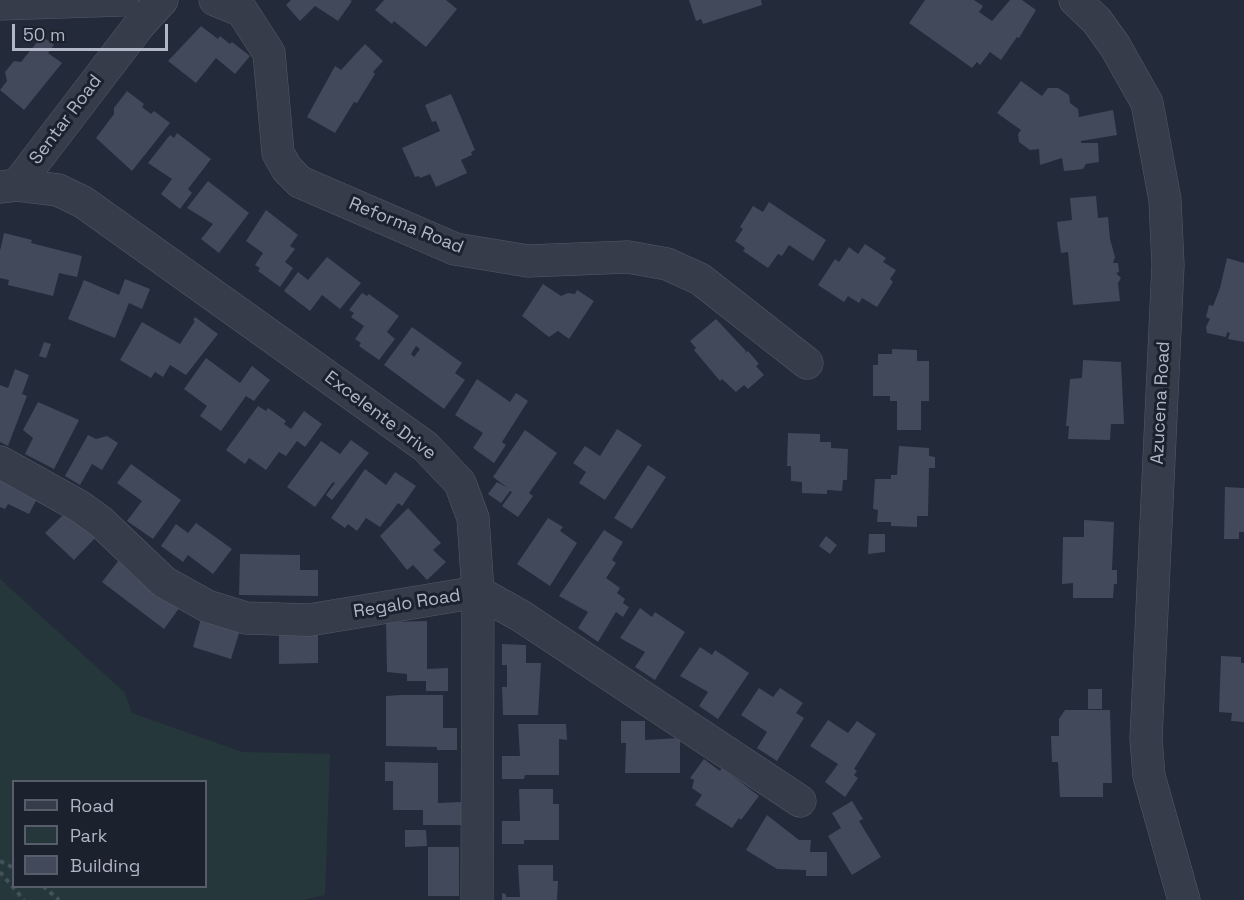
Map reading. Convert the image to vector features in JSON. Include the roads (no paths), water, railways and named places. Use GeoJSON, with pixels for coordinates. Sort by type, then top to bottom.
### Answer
{"type":"FeatureCollection","features":[{"type":"Feature","properties":{"kind":"street"},"geometry":{"type":"LineString","coordinates":[[0,4],[122,0]]}},
{"type":"Feature","properties":{"kind":"street","name":"Sentar Road"},"geometry":{"type":"LineString","coordinates":[[8,186],[162,0]]}},
{"type":"Feature","properties":{"kind":"street","name":"Reforma Road"},"geometry":{"type":"LineString","coordinates":[[215,0],[242,11],[256,29],[269,53],[279,153],[286,169],[300,182],[455,249],[528,261],[628,256],[667,264],[700,279],[807,363]]}},
{"type":"Feature","properties":{"kind":"street","name":"Azucena Road"},"geometry":{"type":"LineString","coordinates":[[1076,0],[1097,21],[1115,46],[1147,103],[1165,200],[1168,265],[1146,739],[1149,776],[1162,829],[1184,900]]}},
{"type":"Feature","properties":{"kind":"street","name":"Excelente Drive"},"geometry":{"type":"LineString","coordinates":[[8,186],[58,190],[83,202],[426,447],[460,483],[473,518],[478,592],[477,900]]}},
{"type":"Feature","properties":{"kind":"street","name":"Regalo Road"},"geometry":{"type":"LineString","coordinates":[[0,462],[86,511],[164,582],[207,606],[246,618],[309,620],[478,592],[521,616],[800,801]]}}]}
